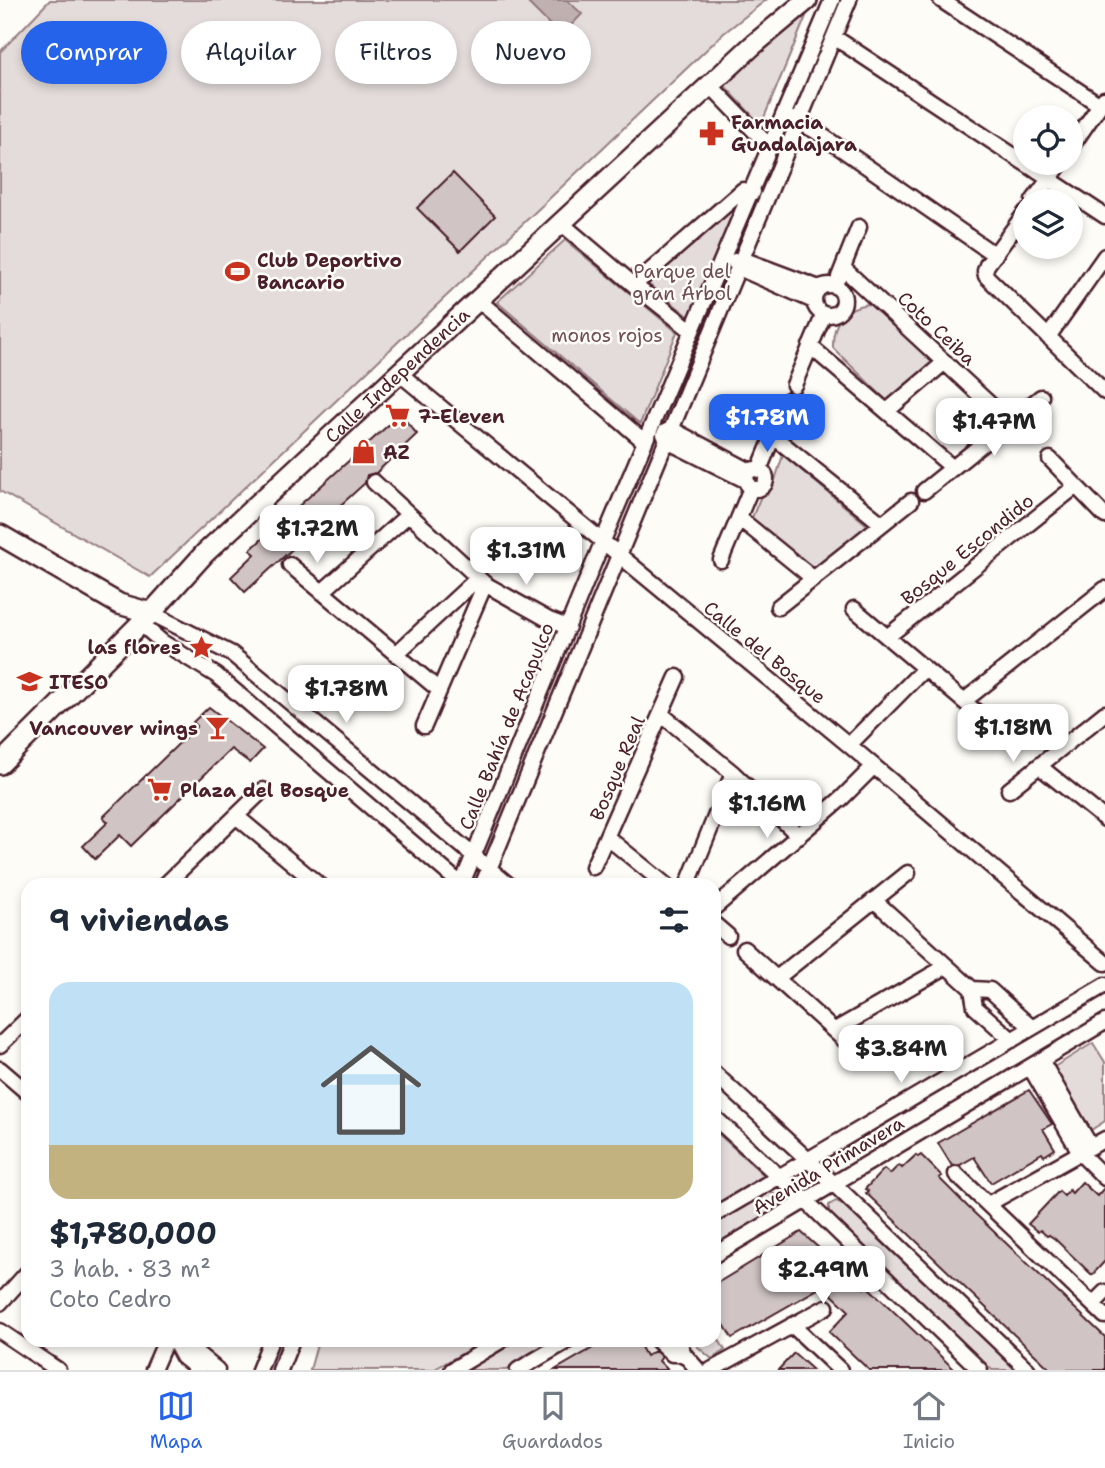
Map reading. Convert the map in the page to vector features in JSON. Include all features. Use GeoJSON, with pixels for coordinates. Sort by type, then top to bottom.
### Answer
{"type":"FeatureCollection","features":[{"type":"Feature","properties":{"kind":"street","name":"Calle Independencia"},"geometry":{"type":"LineString","coordinates":[[0,764],[70,696],[205,554],[752,46],[807,0]]}},
{"type":"Feature","properties":{"kind":"street","name":"Calle Bahía de Acapulco"},"geometry":{"type":"LineString","coordinates":[[465,878],[645,442],[663,432],[734,261],[750,191],[832,0]]}},
{"type":"Feature","properties":{"kind":"street","name":"Calle Bahía de Acapulco"},"geometry":{"type":"LineString","coordinates":[[485,878],[620,557],[663,432],[692,331],[768,198],[849,0]]}},
{"type":"Feature","properties":{"kind":"street"},"geometry":{"type":"LineString","coordinates":[[941,0],[1102,102],[1083,130]]}},
{"type":"Feature","properties":{"kind":"street"},"geometry":{"type":"LineString","coordinates":[[834,37],[1105,216]]}},
{"type":"Feature","properties":{"kind":"street"},"geometry":{"type":"LineString","coordinates":[[710,85],[769,146]]}},
{"type":"Feature","properties":{"kind":"street"},"geometry":{"type":"LineString","coordinates":[[783,114],[814,130],[995,255]]}},
{"type":"Feature","properties":{"kind":"street"},"geometry":{"type":"LineString","coordinates":[[1042,189],[1052,175]]}},
{"type":"Feature","properties":{"kind":"street"},"geometry":{"type":"LineString","coordinates":[[634,285],[743,190],[768,198]]}},
{"type":"Feature","properties":{"kind":"street"},"geometry":{"type":"LineString","coordinates":[[561,223],[692,331]]}},
{"type":"Feature","properties":{"kind":"street","name":"Coto Ceiba"},"geometry":{"type":"LineString","coordinates":[[859,227],[841,273],[869,290],[1010,423]]}},
{"type":"Feature","properties":{"kind":"street"},"geometry":{"type":"LineString","coordinates":[[1013,230],[985,271],[986,276],[1105,392]]}},
{"type":"Feature","properties":{"kind":"street"},"geometry":{"type":"LineString","coordinates":[[1048,337],[1105,257]]}},
{"type":"Feature","properties":{"kind":"street"},"geometry":{"type":"LineString","coordinates":[[734,261],[817,295]]}},
{"type":"Feature","properties":{"kind":"street"},"geometry":{"type":"LineString","coordinates":[[833,286],[842,294],[843,302],[840,309],[833,314],[824,314],[817,309],[817,295],[833,286]]}},
{"type":"Feature","properties":{"kind":"street","name":"Coto Ceiba"},"geometry":{"type":"LineString","coordinates":[[842,294],[869,290]]}},
{"type":"Feature","properties":{"kind":"street"},"geometry":{"type":"LineString","coordinates":[[478,300],[645,442]]}},
{"type":"Feature","properties":{"kind":"street"},"geometry":{"type":"LineString","coordinates":[[794,385],[824,314]]}},
{"type":"Feature","properties":{"kind":"street"},"geometry":{"type":"LineString","coordinates":[[810,346],[953,467]]}},
{"type":"Feature","properties":{"kind":"street"},"geometry":{"type":"LineString","coordinates":[[887,411],[945,362]]}},
{"type":"Feature","properties":{"kind":"street","name":"Calle del Bosque"},"geometry":{"type":"LineString","coordinates":[[399,373],[849,745],[1105,963]]}},
{"type":"Feature","properties":{"kind":"street"},"geometry":{"type":"LineString","coordinates":[[924,491],[1041,397]]}},
{"type":"Feature","properties":{"kind":"street"},"geometry":{"type":"LineString","coordinates":[[721,560],[739,518],[752,477],[788,400]]}},
{"type":"Feature","properties":{"kind":"street"},"geometry":{"type":"LineString","coordinates":[[663,432],[752,477]]}},
{"type":"Feature","properties":{"kind":"street"},"geometry":{"type":"LineString","coordinates":[[773,436],[882,524]]}},
{"type":"Feature","properties":{"kind":"street"},"geometry":{"type":"LineString","coordinates":[[1050,459],[1105,516]]}},
{"type":"Feature","properties":{"kind":"street"},"geometry":{"type":"LineString","coordinates":[[374,482],[482,581],[549,620],[568,627]]}},
{"type":"Feature","properties":{"kind":"street","name":"Bosque Escondido"},"geometry":{"type":"LineString","coordinates":[[887,638],[1076,486]]}},
{"type":"Feature","properties":{"kind":"street"},"geometry":{"type":"LineString","coordinates":[[778,607],[911,501]]}},
{"type":"Feature","properties":{"kind":"street"},"geometry":{"type":"LineString","coordinates":[[322,592],[409,514]]}},
{"type":"Feature","properties":{"kind":"street"},"geometry":{"type":"LineString","coordinates":[[739,518],[814,579]]}},
{"type":"Feature","properties":{"kind":"street"},"geometry":{"type":"LineString","coordinates":[[0,535],[145,618],[232,654],[502,878]]}},
{"type":"Feature","properties":{"kind":"street"},"geometry":{"type":"LineString","coordinates":[[290,565],[439,690]]}},
{"type":"Feature","properties":{"kind":"street"},"geometry":{"type":"LineString","coordinates":[[396,654],[482,581]]}},
{"type":"Feature","properties":{"kind":"street"},"geometry":{"type":"LineString","coordinates":[[424,726],[482,581]]}},
{"type":"Feature","properties":{"kind":"street"},"geometry":{"type":"LineString","coordinates":[[964,701],[1105,589]]}},
{"type":"Feature","properties":{"kind":"street"},"geometry":{"type":"LineString","coordinates":[[854,610],[993,726]]}},
{"type":"Feature","properties":{"kind":"street"},"geometry":{"type":"LineString","coordinates":[[145,618],[162,642],[216,675],[454,878]]}},
{"type":"Feature","properties":{"kind":"street"},"geometry":{"type":"LineString","coordinates":[[216,675],[232,654]]}},
{"type":"Feature","properties":{"kind":"street"},"geometry":{"type":"LineString","coordinates":[[849,745],[924,669]]}},
{"type":"Feature","properties":{"kind":"street","name":"Bosque Real"},"geometry":{"type":"LineString","coordinates":[[593,867],[677,677]]}},
{"type":"Feature","properties":{"kind":"street"},"geometry":{"type":"LineString","coordinates":[[1009,790],[1105,713]]}},
{"type":"Feature","properties":{"kind":"street","name":"Bosque Real"},"geometry":{"type":"LineString","coordinates":[[661,714],[733,773],[799,836]]}},
{"type":"Feature","properties":{"kind":"street"},"geometry":{"type":"LineString","coordinates":[[1039,766],[1105,819]]}},
{"type":"Feature","properties":{"kind":"street"},"geometry":{"type":"LineString","coordinates":[[721,902],[842,798],[873,767]]}},
{"type":"Feature","properties":{"kind":"street"},"geometry":{"type":"LineString","coordinates":[[691,878],[733,773]]}},
{"type":"Feature","properties":{"kind":"street"},"geometry":{"type":"LineString","coordinates":[[175,878],[262,790]]}},
{"type":"Feature","properties":{"kind":"street"},"geometry":{"type":"LineString","coordinates":[[236,816],[310,878]]}},
{"type":"Feature","properties":{"kind":"street","name":"Bosque Real"},"geometry":{"type":"LineString","coordinates":[[608,838],[657,878]]}},
{"type":"Feature","properties":{"kind":"street"},"geometry":{"type":"LineString","coordinates":[[777,978],[908,873]]}},
{"type":"Feature","properties":{"kind":"street"},"geometry":{"type":"LineString","coordinates":[[875,901],[972,989],[975,1007],[1012,1040]]}},
{"type":"Feature","properties":{"kind":"street"},"geometry":{"type":"LineString","coordinates":[[721,930],[728,936]]}},
{"type":"Feature","properties":{"kind":"street"},"geometry":{"type":"LineString","coordinates":[[744,949],[862,1056]]}},
{"type":"Feature","properties":{"kind":"street"},"geometry":{"type":"LineString","coordinates":[[835,1030],[947,966]]}},
{"type":"Feature","properties":{"kind":"street","name":"Avenida Primavera"},"geometry":{"type":"LineString","coordinates":[[721,1211],[1105,985]]}},
{"type":"Feature","properties":{"kind":"street"},"geometry":{"type":"LineString","coordinates":[[972,989],[990,990],[1032,1028]]}},
{"type":"Feature","properties":{"kind":"street","name":"Avenida Primavera"},"geometry":{"type":"LineString","coordinates":[[721,1251],[1105,1022]]}},
{"type":"Feature","properties":{"kind":"street"},"geometry":{"type":"LineString","coordinates":[[0,1045],[21,1025]]}},
{"type":"Feature","properties":{"kind":"street"},"geometry":{"type":"LineString","coordinates":[[1035,1063],[1086,1151],[1105,1178]]}},
{"type":"Feature","properties":{"kind":"street"},"geometry":{"type":"LineString","coordinates":[[0,1069],[21,1087]]}},
{"type":"Feature","properties":{"kind":"street"},"geometry":{"type":"LineString","coordinates":[[721,1079],[1028,1370]]}},
{"type":"Feature","properties":{"kind":"street"},"geometry":{"type":"LineString","coordinates":[[721,1123],[806,1201],[980,1370]]}},
{"type":"Feature","properties":{"kind":"street"},"geometry":{"type":"LineString","coordinates":[[988,1205],[1105,1139]]}},
{"type":"Feature","properties":{"kind":"street"},"geometry":{"type":"LineString","coordinates":[[956,1174],[1105,1316]]}},
{"type":"Feature","properties":{"kind":"street"},"geometry":{"type":"LineString","coordinates":[[0,1303],[21,1280]]}},
{"type":"Feature","properties":{"kind":"street"},"geometry":{"type":"LineString","coordinates":[[1093,1304],[1105,1292]]}},
{"type":"Feature","properties":{"kind":"street"},"geometry":{"type":"LineString","coordinates":[[711,1370],[826,1307]]}},
{"type":"Feature","properties":{"kind":"street"},"geometry":{"type":"LineString","coordinates":[[792,1325],[840,1370]]}},
{"type":"Feature","properties":{"kind":"street"},"geometry":{"type":"LineString","coordinates":[[0,1331],[21,1345]]}},
{"type":"Feature","properties":{"kind":"street"},"geometry":{"type":"LineString","coordinates":[[24,1347],[58,1370]]}},
{"type":"Feature","properties":{"kind":"street"},"geometry":{"type":"LineString","coordinates":[[153,1370],[163,1347]]}},
{"type":"Feature","properties":{"kind":"street"},"geometry":{"type":"LineString","coordinates":[[178,1347],[183,1357],[199,1370]]}},
{"type":"Feature","properties":{"kind":"street"},"geometry":{"type":"LineString","coordinates":[[190,1347],[218,1370]]}},
{"type":"Feature","properties":{"kind":"street"},"geometry":{"type":"LineString","coordinates":[[258,1370],[268,1347]]}},
{"type":"Feature","properties":{"kind":"street"},"geometry":{"type":"LineString","coordinates":[[280,1370],[289,1347]]}},
{"type":"Feature","properties":{"kind":"street"},"geometry":{"type":"LineString","coordinates":[[452,1370],[490,1347]]}},
{"type":"Feature","properties":{"kind":"street"},"geometry":{"type":"LineString","coordinates":[[518,1370],[557,1347]]}},
{"type":"Feature","properties":{"kind":"street"},"geometry":{"type":"LineString","coordinates":[[664,1347],[672,1354],[681,1347],[698,1370]]}},
{"type":"Feature","properties":{"kind":"green space","name":"Club Deportivo Bancario"},"geometry":{"type":"Polygon","coordinates":[[[50,0],[766,0],[724,33],[150,577],[0,491],[0,52],[21,30],[21,84],[167,84],[167,21],[30,21],[50,0]]]}},
{"type":"Feature","properties":{"kind":"green space"},"geometry":{"type":"Polygon","coordinates":[[[809,9],[761,125],[724,85],[809,9]]]}},
{"type":"Feature","properties":{"kind":"green space","name":"Parque del gran Árbol"},"geometry":{"type":"Polygon","coordinates":[[[742,197],[691,318],[648,284],[742,197]]]}},
{"type":"Feature","properties":{"kind":"green space","name":"monos rojos"},"geometry":{"type":"Polygon","coordinates":[[[565,240],[677,332],[640,424],[497,302],[565,240]]]}},
{"type":"Feature","properties":{"kind":"green space"},"geometry":{"type":"Polygon","coordinates":[[[869,304],[939,363],[891,405],[833,348],[835,331],[841,318],[852,309],[869,304]]]}},
{"type":"Feature","properties":{"kind":"green space"},"geometry":{"type":"Polygon","coordinates":[[[783,455],[872,529],[818,577],[751,520],[763,491],[775,480],[783,455]]]}},
{"type":"Feature","properties":{"kind":"green space"},"geometry":{"type":"Polygon","coordinates":[[[1093,1043],[1105,1062],[1105,1121],[1091,1130],[1054,1067],[1093,1043]]]}},
{"type":"Feature","properties":{"kind":"green space"},"geometry":{"type":"Polygon","coordinates":[[[721,1136],[766,1177],[721,1203],[721,1136]]]}},
{"type":"Feature","properties":{"kind":"green space"},"geometry":{"type":"Polygon","coordinates":[[[767,1192],[778,1195],[780,1207],[721,1245],[721,1219],[767,1192]]]}},
{"type":"Feature","properties":{"kind":"green space"},"geometry":{"type":"Polygon","coordinates":[[[836,1201],[1016,1370],[992,1370],[829,1215],[829,1205],[836,1201]]]}},
{"type":"Feature","properties":{"kind":"green space"},"geometry":{"type":"Polygon","coordinates":[[[721,1343],[725,1350],[712,1359],[698,1347],[721,1347],[721,1343]]]}},
{"type":"Feature","properties":{"kind":"green space"},"geometry":{"type":"Polygon","coordinates":[[[316,1347],[473,1347],[433,1370],[310,1370],[316,1347]]]}},
{"type":"Feature","properties":{"kind":"green space"},"geometry":{"type":"Polygon","coordinates":[[[503,1347],[547,1347],[507,1370],[463,1370],[503,1347]]]}},
{"type":"Feature","properties":{"kind":"shaded area"},"geometry":{"type":"Polygon","coordinates":[[[525,0],[567,0],[582,14],[575,21],[546,21],[525,0]]]}},
{"type":"Feature","properties":{"kind":"building"},"geometry":{"type":"Polygon","coordinates":[[[453,173],[495,216],[460,251],[417,208],[453,173]]]}},
{"type":"Feature","properties":{"kind":"building"},"geometry":{"type":"Polygon","coordinates":[[[394,420],[406,421],[417,434],[376,473],[367,475],[365,483],[245,592],[231,577],[255,554],[250,550],[394,420]]]}},
{"type":"Feature","properties":{"kind":"building","name":"Plaza del Bosque"},"geometry":{"type":"Polygon","coordinates":[[[209,707],[263,749],[250,763],[231,749],[131,846],[120,835],[95,859],[83,846],[108,822],[103,817],[197,726],[193,722],[209,707]]]}},
{"type":"Feature","properties":{"kind":"building"},"geometry":{"type":"Polygon","coordinates":[[[1029,1090],[1052,1124],[1043,1129],[1055,1149],[1044,1156],[1042,1153],[991,1183],[974,1157],[960,1165],[952,1166],[938,1143],[1029,1090]]]}},
{"type":"Feature","properties":{"kind":"building"},"geometry":{"type":"Polygon","coordinates":[[[916,1155],[921,1155],[968,1207],[1105,1337],[1105,1370],[1051,1370],[866,1193],[868,1191],[865,1189],[884,1169],[890,1174],[899,1165],[902,1168],[916,1155]]]}},
{"type":"Feature","properties":{"kind":"building"},"geometry":{"type":"Polygon","coordinates":[[[1082,1182],[1097,1196],[1105,1187],[1105,1261],[1092,1275],[1055,1239],[1040,1230],[1038,1232],[1028,1224],[1059,1191],[1064,1196],[1069,1190],[1072,1193],[1082,1182]]]}},
{"type":"Feature","properties":{"kind":"building"},"geometry":{"type":"Polygon","coordinates":[[[801,1232],[861,1286],[864,1288],[866,1285],[955,1370],[869,1370],[829,1332],[849,1311],[823,1286],[732,1338],[721,1320],[721,1281],[801,1232]]]}},
{"type":"Feature","properties":{"kind":"building"},"geometry":{"type":"Polygon","coordinates":[[[595,1347],[641,1347],[646,1356],[655,1351],[662,1357],[659,1361],[668,1370],[555,1370],[595,1347]]]}},
{"type":"Feature","properties":{"kind":"building"},"geometry":{"type":"Polygon","coordinates":[[[794,1353],[813,1370],[778,1370],[794,1353]]]}},
{"type":"Feature","properties":{"kind":"place","name":"Farmacia Guadalajara"},"geometry":{"type":"Point","coordinates":[711,133]}},
{"type":"Feature","properties":{"kind":"place","name":"Club Deportivo Bancario"},"geometry":{"type":"Point","coordinates":[237,271]}},
{"type":"Feature","properties":{"kind":"place","name":"7-Eleven"},"geometry":{"type":"Point","coordinates":[398,416]}},
{"type":"Feature","properties":{"kind":"place","name":"AZ"},"geometry":{"type":"Point","coordinates":[363,452]}},
{"type":"Feature","properties":{"kind":"place","name":"las flores"},"geometry":{"type":"Point","coordinates":[201,647]}},
{"type":"Feature","properties":{"kind":"place","name":"ITESO"},"geometry":{"type":"Point","coordinates":[29,682]}},
{"type":"Feature","properties":{"kind":"place","name":"Vancouver wings"},"geometry":{"type":"Point","coordinates":[218,728]}},
{"type":"Feature","properties":{"kind":"place","name":"Plaza del Bosque"},"geometry":{"type":"Point","coordinates":[160,790]}}]}
